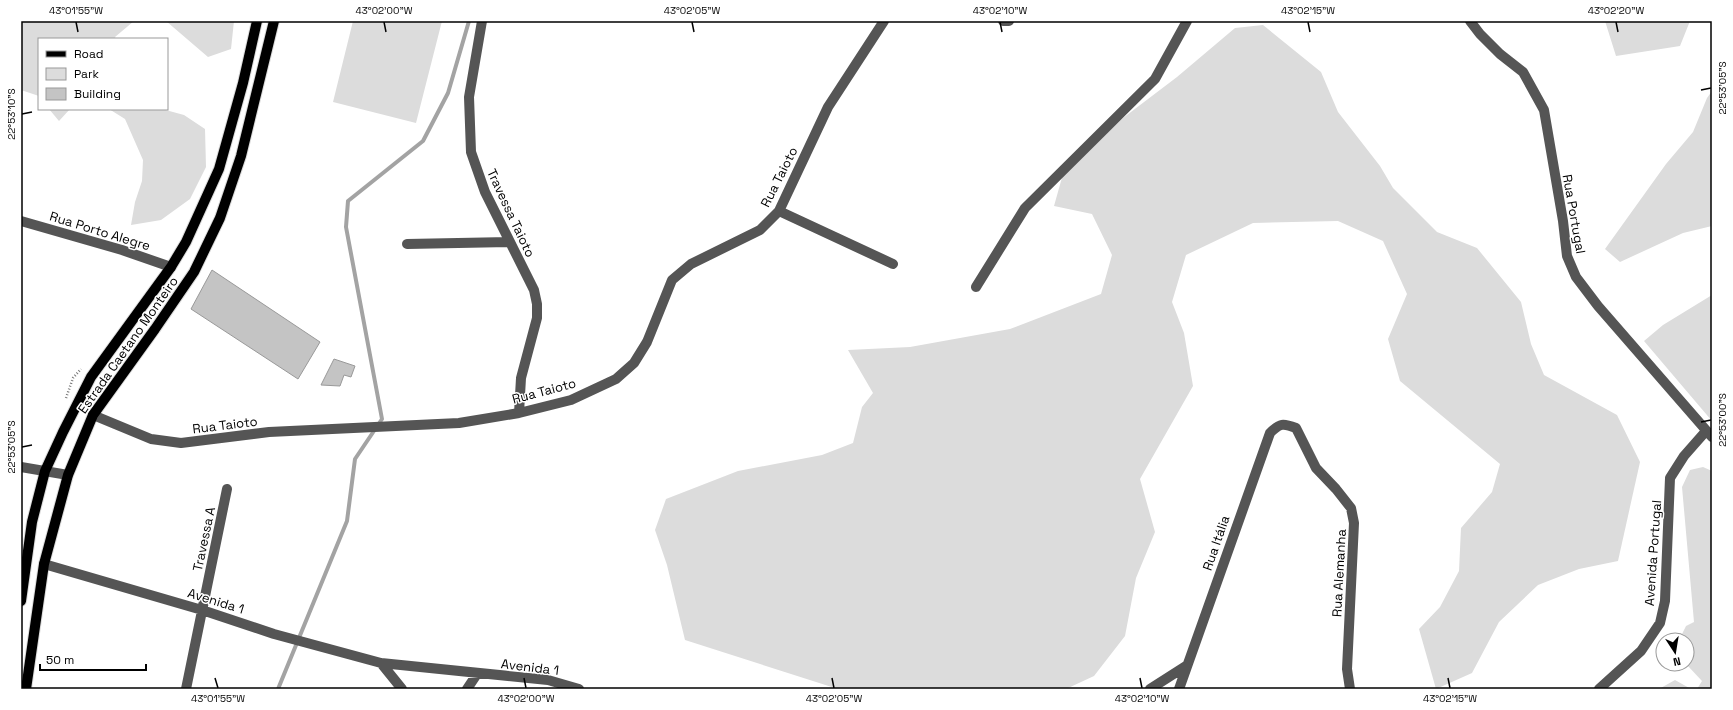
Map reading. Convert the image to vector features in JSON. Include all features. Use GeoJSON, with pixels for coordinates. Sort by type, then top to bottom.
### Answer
{"type":"FeatureCollection","features":[{"type":"Feature","properties":{"kind":"main road","name":"Estrada Caetano Monteiro"},"geometry":{"type":"LineString","coordinates":[[21,601],[32,522],[45,471],[91,377],[171,267],[186,242],[219,169],[243,83],[257,21]]}},
{"type":"Feature","properties":{"kind":"main road","name":"Estrada Caetano Monteiro"},"geometry":{"type":"LineString","coordinates":[[26,689],[44,564],[68,475],[93,415],[159,324],[194,272],[220,218],[243,148],[274,21]]}},
{"type":"Feature","properties":{"kind":"street","name":"Travessa Taioto"},"geometry":{"type":"LineString","coordinates":[[482,21],[469,97],[472,152],[485,192],[534,290],[537,304],[537,318],[521,378],[519,413]]}},
{"type":"Feature","properties":{"kind":"street","name":"Rua Taioto"},"geometry":{"type":"LineString","coordinates":[[93,415],[151,439],[181,443],[269,432],[362,429],[458,423],[519,413],[571,400],[616,379],[634,363],[647,342],[672,280],[691,264],[760,230],[779,211],[828,107],[884,21]]}},
{"type":"Feature","properties":{"kind":"street"},"geometry":{"type":"LineString","coordinates":[[1003,21],[1009,21]]}},
{"type":"Feature","properties":{"kind":"street"},"geometry":{"type":"LineString","coordinates":[[976,286],[1025,208],[1155,79],[1187,21]]}},
{"type":"Feature","properties":{"kind":"street","name":"Rua Portugal"},"geometry":{"type":"LineString","coordinates":[[1470,21],[1480,34],[1500,54],[1523,72],[1544,110],[1563,221],[1567,256],[1576,277],[1598,306],[1709,434]]}},
{"type":"Feature","properties":{"kind":"street"},"geometry":{"type":"LineString","coordinates":[[779,211],[893,264]]}},
{"type":"Feature","properties":{"kind":"street","name":"Rua Porto Alegre"},"geometry":{"type":"LineString","coordinates":[[21,221],[122,250],[171,267]]}},
{"type":"Feature","properties":{"kind":"street"},"geometry":{"type":"LineString","coordinates":[[406,244],[509,242]]}},
{"type":"Feature","properties":{"kind":"street","name":"Rua Itália"},"geometry":{"type":"LineString","coordinates":[[1179,689],[1270,433],[1278,426],[1285,424],[1296,428]]}},
{"type":"Feature","properties":{"kind":"street","name":"Rua Alemanha"},"geometry":{"type":"LineString","coordinates":[[1296,428],[1316,468],[1351,508],[1354,523],[1347,669],[1350,689]]}},
{"type":"Feature","properties":{"kind":"street","name":"Avenida Portugal"},"geometry":{"type":"LineString","coordinates":[[1599,689],[1641,651],[1660,623],[1665,601],[1670,478],[1684,456],[1709,434]]}},
{"type":"Feature","properties":{"kind":"street"},"geometry":{"type":"LineString","coordinates":[[21,467],[68,475]]}},
{"type":"Feature","properties":{"kind":"street","name":"Travessa A"},"geometry":{"type":"LineString","coordinates":[[186,689],[228,489]]}},
{"type":"Feature","properties":{"kind":"street","name":"Avenida 1"},"geometry":{"type":"LineString","coordinates":[[44,564],[202,610],[274,634],[381,663],[477,674],[548,680],[579,689]]}},
{"type":"Feature","properties":{"kind":"street"},"geometry":{"type":"LineString","coordinates":[[381,663],[402,689]]}},
{"type":"Feature","properties":{"kind":"street"},"geometry":{"type":"LineString","coordinates":[[1150,689],[1186,666]]}},
{"type":"Feature","properties":{"kind":"street"},"geometry":{"type":"LineString","coordinates":[[467,689],[477,674]]}},
{"type":"Feature","properties":{"kind":"path"},"geometry":{"type":"LineString","coordinates":[[65,399],[74,378],[82,366]]}},
{"type":"Feature","properties":{"kind":"green space"},"geometry":{"type":"Polygon","coordinates":[[[21,21],[134,21],[116,38],[38,38],[38,96],[21,90],[21,21]]]}},
{"type":"Feature","properties":{"kind":"green space"},"geometry":{"type":"Polygon","coordinates":[[[166,21],[234,21],[231,49],[208,57],[166,21]]]}},
{"type":"Feature","properties":{"kind":"green space"},"geometry":{"type":"Polygon","coordinates":[[[353,21],[442,21],[416,123],[333,102],[353,21]]]}},
{"type":"Feature","properties":{"kind":"green space"},"geometry":{"type":"Polygon","coordinates":[[[1605,21],[1690,21],[1680,46],[1616,56],[1605,21]]]}},
{"type":"Feature","properties":{"kind":"green space"},"geometry":{"type":"Polygon","coordinates":[[[1263,25],[1321,72],[1338,112],[1380,166],[1393,188],[1437,232],[1477,248],[1521,302],[1531,344],[1544,375],[1617,415],[1640,462],[1618,561],[1579,569],[1538,585],[1499,622],[1472,673],[1436,689],[1419,629],[1440,607],[1459,571],[1461,528],[1492,492],[1500,464],[1400,381],[1388,339],[1407,294],[1383,241],[1338,221],[1253,223],[1186,255],[1172,302],[1184,333],[1193,386],[1140,479],[1155,532],[1136,578],[1125,636],[1094,676],[1066,689],[838,689],[685,640],[667,565],[655,530],[666,499],[738,471],[822,455],[853,443],[862,407],[873,393],[848,350],[910,347],[1010,329],[1101,294],[1112,255],[1092,214],[1054,206],[1063,174],[1123,118],[1177,77],[1235,28],[1263,25]]]}},
{"type":"Feature","properties":{"kind":"green space"},"geometry":{"type":"Polygon","coordinates":[[[1712,91],[1712,226],[1683,233],[1620,262],[1605,249],[1666,164],[1693,132],[1707,98],[1712,91]]]}},
{"type":"Feature","properties":{"kind":"green space"},"geometry":{"type":"Polygon","coordinates":[[[50,110],[69,110],[59,121],[50,110]]]}},
{"type":"Feature","properties":{"kind":"green space"},"geometry":{"type":"Polygon","coordinates":[[[111,110],[166,110],[184,115],[205,129],[206,167],[190,199],[161,220],[131,225],[135,202],[142,181],[143,160],[125,119],[111,110]]]}},
{"type":"Feature","properties":{"kind":"green space"},"geometry":{"type":"Polygon","coordinates":[[[1712,295],[1712,421],[1644,341],[1663,325],[1712,295]]]}},
{"type":"Feature","properties":{"kind":"green space"},"geometry":{"type":"Polygon","coordinates":[[[1703,467],[1712,471],[1712,689],[1697,689],[1702,681],[1694,672],[1695,672],[1695,632],[1683,632],[1686,626],[1694,622],[1682,487],[1690,470],[1703,467]]]}},
{"type":"Feature","properties":{"kind":"green space"},"geometry":{"type":"Polygon","coordinates":[[[1675,680],[1691,689],[1659,689],[1675,680]]]}},
{"type":"Feature","properties":{"kind":"building"},"geometry":{"type":"Polygon","coordinates":[[[212,270],[320,342],[298,379],[191,309],[212,270]]]}},
{"type":"Feature","properties":{"kind":"building"},"geometry":{"type":"Polygon","coordinates":[[[334,359],[355,366],[351,377],[344,375],[340,386],[321,385],[334,359]]]}},
{"type":"Feature","properties":{"kind":"waterway"},"geometry":{"type":"LineString","coordinates":[[278,689],[347,521],[355,459],[382,419],[346,227],[348,201],[423,141],[448,93],[469,21]]}}]}
